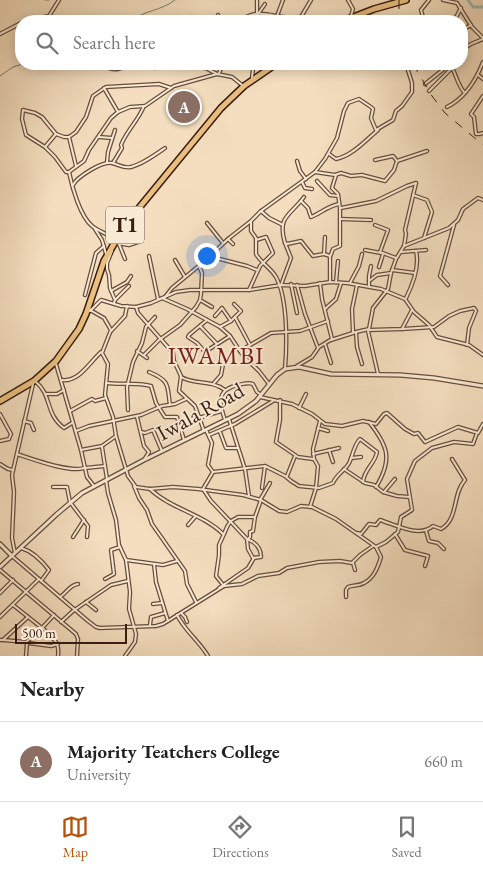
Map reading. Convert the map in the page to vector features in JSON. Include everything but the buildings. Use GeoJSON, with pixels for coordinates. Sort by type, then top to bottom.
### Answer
{"type":"FeatureCollection","features":[{"type":"Feature","properties":{"kind":"highway"},"geometry":{"type":"LineString","coordinates":[[357,15],[406,0]]}},
{"type":"Feature","properties":{"kind":"highway","name":"T1"},"geometry":{"type":"LineString","coordinates":[[0,400],[33,381],[56,362],[71,342],[88,312],[107,255],[132,216],[215,116],[244,86],[267,70]]}},
{"type":"Feature","properties":{"kind":"street"},"geometry":{"type":"LineString","coordinates":[[50,15],[59,0]]}},
{"type":"Feature","properties":{"kind":"street"},"geometry":{"type":"LineString","coordinates":[[257,0],[257,14]]}},
{"type":"Feature","properties":{"kind":"street"},"geometry":{"type":"LineString","coordinates":[[277,15],[283,0]]}},
{"type":"Feature","properties":{"kind":"street"},"geometry":{"type":"LineString","coordinates":[[304,15],[311,0]]}},
{"type":"Feature","properties":{"kind":"street"},"geometry":{"type":"LineString","coordinates":[[348,0],[353,11],[352,15]]}},
{"type":"Feature","properties":{"kind":"street"},"geometry":{"type":"LineString","coordinates":[[422,15],[421,10],[429,0]]}},
{"type":"Feature","properties":{"kind":"street"},"geometry":{"type":"LineString","coordinates":[[443,0],[456,2],[465,15]]}},
{"type":"Feature","properties":{"kind":"street"},"geometry":{"type":"LineString","coordinates":[[257,14],[264,4]]}},
{"type":"Feature","properties":{"kind":"street"},"geometry":{"type":"LineString","coordinates":[[457,15],[461,8]]}},
{"type":"Feature","properties":{"kind":"street"},"geometry":{"type":"LineString","coordinates":[[250,15],[272,15]]}},
{"type":"Feature","properties":{"kind":"street"},"geometry":{"type":"LineString","coordinates":[[468,20],[483,38],[468,46]]}},
{"type":"Feature","properties":{"kind":"street"},"geometry":{"type":"LineString","coordinates":[[0,34],[15,26]]}},
{"type":"Feature","properties":{"kind":"street"},"geometry":{"type":"LineString","coordinates":[[447,107],[472,84],[483,62]]}},
{"type":"Feature","properties":{"kind":"street"},"geometry":{"type":"LineString","coordinates":[[209,70],[232,78],[244,86]]}},
{"type":"Feature","properties":{"kind":"street"},"geometry":{"type":"LineString","coordinates":[[69,172],[84,160],[111,118],[118,112],[128,108],[144,106],[171,88],[218,74],[220,70]]}},
{"type":"Feature","properties":{"kind":"street"},"geometry":{"type":"LineString","coordinates":[[252,70],[252,80]]}},
{"type":"Feature","properties":{"kind":"street"},"geometry":{"type":"LineString","coordinates":[[329,153],[336,159],[340,158],[361,146],[378,130],[393,120],[396,110],[402,106],[412,92],[412,83],[408,70]]}},
{"type":"Feature","properties":{"kind":"street"},"geometry":{"type":"LineString","coordinates":[[425,84],[442,70]]}},
{"type":"Feature","properties":{"kind":"street"},"geometry":{"type":"LineString","coordinates":[[430,90],[450,70]]}},
{"type":"Feature","properties":{"kind":"street"},"geometry":{"type":"LineString","coordinates":[[453,70],[464,93]]}},
{"type":"Feature","properties":{"kind":"street"},"geometry":{"type":"LineString","coordinates":[[478,75],[483,79]]}},
{"type":"Feature","properties":{"kind":"street"},"geometry":{"type":"LineString","coordinates":[[69,172],[65,171],[57,159],[45,148],[26,135],[22,121],[22,111],[40,115],[56,134],[69,137],[76,132],[86,117],[93,96],[104,88],[135,84],[165,84],[171,88]]}},
{"type":"Feature","properties":{"kind":"street"},"geometry":{"type":"LineString","coordinates":[[104,88],[118,112]]}},
{"type":"Feature","properties":{"kind":"street"},"geometry":{"type":"LineString","coordinates":[[483,96],[471,114],[474,117],[476,134],[483,133]]}},
{"type":"Feature","properties":{"kind":"street"},"geometry":{"type":"LineString","coordinates":[[164,297],[261,211],[315,172],[338,138],[346,105],[352,101],[360,100],[372,107],[371,118],[378,130]]}},
{"type":"Feature","properties":{"kind":"street"},"geometry":{"type":"LineString","coordinates":[[113,163],[122,148],[121,145],[126,132],[139,119],[144,106]]}},
{"type":"Feature","properties":{"kind":"street"},"geometry":{"type":"LineString","coordinates":[[107,163],[115,130]]}},
{"type":"Feature","properties":{"kind":"street"},"geometry":{"type":"LineString","coordinates":[[45,148],[56,134]]}},
{"type":"Feature","properties":{"kind":"street"},"geometry":{"type":"LineString","coordinates":[[69,137],[76,166]]}},
{"type":"Feature","properties":{"kind":"street"},"geometry":{"type":"LineString","coordinates":[[99,137],[112,138]]}},
{"type":"Feature","properties":{"kind":"street"},"geometry":{"type":"LineString","coordinates":[[73,185],[77,179],[93,168],[107,163],[129,167],[158,154],[165,148]]}},
{"type":"Feature","properties":{"kind":"street"},"geometry":{"type":"LineString","coordinates":[[397,161],[427,151]]}},
{"type":"Feature","properties":{"kind":"street"},"geometry":{"type":"LineString","coordinates":[[375,160],[393,156],[397,161]]}},
{"type":"Feature","properties":{"kind":"street"},"geometry":{"type":"LineString","coordinates":[[297,161],[306,179]]}},
{"type":"Feature","properties":{"kind":"street"},"geometry":{"type":"LineString","coordinates":[[315,172],[336,175],[343,173],[351,176],[362,175],[385,181],[394,170],[397,161]]}},
{"type":"Feature","properties":{"kind":"street"},"geometry":{"type":"LineString","coordinates":[[69,172],[83,214],[101,237],[107,255]]}},
{"type":"Feature","properties":{"kind":"street"},"geometry":{"type":"LineString","coordinates":[[330,282],[330,256],[333,249],[340,247],[340,208],[338,196],[332,188],[336,175]]}},
{"type":"Feature","properties":{"kind":"street"},"geometry":{"type":"LineString","coordinates":[[317,181],[330,195],[338,196]]}},
{"type":"Feature","properties":{"kind":"street"},"geometry":{"type":"LineString","coordinates":[[302,182],[305,188],[312,189]]}},
{"type":"Feature","properties":{"kind":"street"},"geometry":{"type":"LineString","coordinates":[[340,208],[375,202],[407,186],[416,184],[405,230],[404,246],[396,258],[387,291],[373,308],[368,330],[378,374]]}},
{"type":"Feature","properties":{"kind":"street"},"geometry":{"type":"LineString","coordinates":[[413,195],[427,200],[432,211],[424,239]]}},
{"type":"Feature","properties":{"kind":"street"},"geometry":{"type":"LineString","coordinates":[[280,285],[292,258],[282,230],[283,225],[289,212],[304,197]]}},
{"type":"Feature","properties":{"kind":"street"},"geometry":{"type":"LineString","coordinates":[[404,246],[440,233],[454,225],[461,216],[463,209],[478,198],[483,200]]}},
{"type":"Feature","properties":{"kind":"street"},"geometry":{"type":"LineString","coordinates":[[301,201],[308,208],[311,216],[339,203]]}},
{"type":"Feature","properties":{"kind":"street"},"geometry":{"type":"LineString","coordinates":[[261,211],[269,218],[283,225]]}},
{"type":"Feature","properties":{"kind":"street"},"geometry":{"type":"LineString","coordinates":[[340,219],[372,220]]}},
{"type":"Feature","properties":{"kind":"street"},"geometry":{"type":"LineString","coordinates":[[251,221],[251,230],[256,240],[254,247],[256,254],[274,274],[280,285],[286,331],[285,369],[295,367],[314,356],[318,348],[331,340],[355,332],[434,327],[459,311],[475,308],[476,311],[469,328],[467,345]]}},
{"type":"Feature","properties":{"kind":"street"},"geometry":{"type":"LineString","coordinates":[[208,222],[223,243]]}},
{"type":"Feature","properties":{"kind":"street"},"geometry":{"type":"LineString","coordinates":[[448,285],[440,276],[454,225]]}},
{"type":"Feature","properties":{"kind":"street"},"geometry":{"type":"LineString","coordinates":[[375,226],[388,230],[380,251],[382,254],[379,267]]}},
{"type":"Feature","properties":{"kind":"street"},"geometry":{"type":"LineString","coordinates":[[94,228],[106,232],[123,251],[125,259]]}},
{"type":"Feature","properties":{"kind":"street"},"geometry":{"type":"LineString","coordinates":[[249,290],[262,262],[273,254],[266,237],[256,240]]}},
{"type":"Feature","properties":{"kind":"street"},"geometry":{"type":"LineString","coordinates":[[324,254],[325,237]]}},
{"type":"Feature","properties":{"kind":"street"},"geometry":{"type":"LineString","coordinates":[[228,239],[233,244]]}},
{"type":"Feature","properties":{"kind":"street"},"geometry":{"type":"LineString","coordinates":[[286,243],[301,241],[312,256],[324,254],[330,256]]}},
{"type":"Feature","properties":{"kind":"street"},"geometry":{"type":"LineString","coordinates":[[116,242],[129,245],[138,242]]}},
{"type":"Feature","properties":{"kind":"street"},"geometry":{"type":"LineString","coordinates":[[115,302],[111,292],[107,264],[116,242]]}},
{"type":"Feature","properties":{"kind":"street"},"geometry":{"type":"LineString","coordinates":[[85,295],[96,252],[104,246]]}},
{"type":"Feature","properties":{"kind":"street"},"geometry":{"type":"LineString","coordinates":[[365,250],[396,258]]}},
{"type":"Feature","properties":{"kind":"street"},"geometry":{"type":"LineString","coordinates":[[401,252],[426,250]]}},
{"type":"Feature","properties":{"kind":"street"},"geometry":{"type":"LineString","coordinates":[[405,299],[411,287],[418,262],[416,251]]}},
{"type":"Feature","properties":{"kind":"street"},"geometry":{"type":"LineString","coordinates":[[350,284],[359,266],[362,254]]}},
{"type":"Feature","properties":{"kind":"street"},"geometry":{"type":"LineString","coordinates":[[149,256],[158,299]]}},
{"type":"Feature","properties":{"kind":"street"},"geometry":{"type":"LineString","coordinates":[[210,256],[257,270]]}},
{"type":"Feature","properties":{"kind":"street"},"geometry":{"type":"LineString","coordinates":[[175,260],[185,277]]}},
{"type":"Feature","properties":{"kind":"street"},"geometry":{"type":"LineString","coordinates":[[336,282],[338,261]]}},
{"type":"Feature","properties":{"kind":"street"},"geometry":{"type":"LineString","coordinates":[[144,355],[193,312],[200,300],[202,290],[202,273],[199,266]]}},
{"type":"Feature","properties":{"kind":"street"},"geometry":{"type":"LineString","coordinates":[[369,287],[371,266]]}},
{"type":"Feature","properties":{"kind":"street"},"geometry":{"type":"LineString","coordinates":[[369,281],[378,275],[391,272],[415,272]]}},
{"type":"Feature","properties":{"kind":"street"},"geometry":{"type":"LineString","coordinates":[[111,292],[127,282],[131,276]]}},
{"type":"Feature","properties":{"kind":"street"},"geometry":{"type":"LineString","coordinates":[[325,309],[336,299],[341,282]]}},
{"type":"Feature","properties":{"kind":"street"},"geometry":{"type":"LineString","coordinates":[[111,331],[104,318],[88,312],[101,300],[127,306],[136,306],[184,290],[249,290],[291,284],[341,282],[387,291],[405,299],[412,310],[437,336],[467,345],[483,355]]}},
{"type":"Feature","properties":{"kind":"street"},"geometry":{"type":"LineString","coordinates":[[320,283],[322,299],[329,321],[331,340]]}},
{"type":"Feature","properties":{"kind":"street"},"geometry":{"type":"LineString","coordinates":[[291,284],[297,313]]}},
{"type":"Feature","properties":{"kind":"street"},"geometry":{"type":"LineString","coordinates":[[297,285],[318,348]]}},
{"type":"Feature","properties":{"kind":"street"},"geometry":{"type":"LineString","coordinates":[[357,285],[352,309],[357,347],[362,364]]}},
{"type":"Feature","properties":{"kind":"street"},"geometry":{"type":"LineString","coordinates":[[115,302],[129,286]]}},
{"type":"Feature","properties":{"kind":"street"},"geometry":{"type":"LineString","coordinates":[[164,297],[220,327],[230,336],[240,351],[270,384]]}},
{"type":"Feature","properties":{"kind":"street"},"geometry":{"type":"LineString","coordinates":[[200,300],[212,307]]}},
{"type":"Feature","properties":{"kind":"street"},"geometry":{"type":"LineString","coordinates":[[220,327],[231,321],[241,310],[234,304]]}},
{"type":"Feature","properties":{"kind":"street"},"geometry":{"type":"LineString","coordinates":[[61,380],[68,381],[77,377],[102,351],[111,331],[125,316],[127,306]]}},
{"type":"Feature","properties":{"kind":"street"},"geometry":{"type":"LineString","coordinates":[[136,306],[138,313],[174,352],[174,361],[181,376],[179,391],[195,406],[212,444],[208,464],[213,472]]}},
{"type":"Feature","properties":{"kind":"street"},"geometry":{"type":"LineString","coordinates":[[215,316],[222,308],[231,321]]}},
{"type":"Feature","properties":{"kind":"street"},"geometry":{"type":"LineString","coordinates":[[402,329],[412,310]]}},
{"type":"Feature","properties":{"kind":"street"},"geometry":{"type":"LineString","coordinates":[[128,410],[126,396],[137,351],[142,342],[143,334],[155,317]]}},
{"type":"Feature","properties":{"kind":"street"},"geometry":{"type":"LineString","coordinates":[[235,317],[250,345]]}},
{"type":"Feature","properties":{"kind":"street"},"geometry":{"type":"LineString","coordinates":[[206,320],[189,335],[189,339],[196,341],[205,351],[230,336]]}},
{"type":"Feature","properties":{"kind":"street"},"geometry":{"type":"LineString","coordinates":[[240,351],[268,334],[300,330],[329,321]]}},
{"type":"Feature","properties":{"kind":"street"},"geometry":{"type":"LineString","coordinates":[[200,326],[217,344]]}},
{"type":"Feature","properties":{"kind":"street"},"geometry":{"type":"LineString","coordinates":[[325,344],[331,363]]}},
{"type":"Feature","properties":{"kind":"street"},"geometry":{"type":"LineString","coordinates":[[102,351],[108,364],[106,398],[114,421],[116,436],[126,470],[139,498],[147,510],[152,524],[185,571],[188,586],[197,602]]}},
{"type":"Feature","properties":{"kind":"street"},"geometry":{"type":"LineString","coordinates":[[137,351],[147,358]]}},
{"type":"Feature","properties":{"kind":"street"},"geometry":{"type":"LineString","coordinates":[[214,383],[221,376],[224,359]]}},
{"type":"Feature","properties":{"kind":"street"},"geometry":{"type":"LineString","coordinates":[[56,362],[72,423],[76,431],[84,468],[87,477],[94,486]]}},
{"type":"Feature","properties":{"kind":"street"},"geometry":{"type":"LineString","coordinates":[[295,367],[331,374],[378,374],[434,378],[483,386]]}},
{"type":"Feature","properties":{"kind":"street","name":"Iwala Road"},"geometry":{"type":"LineString","coordinates":[[0,568],[70,502],[94,486],[248,408],[285,369]]}},
{"type":"Feature","properties":{"kind":"street"},"geometry":{"type":"LineString","coordinates":[[149,372],[161,379],[168,388],[170,405]]}},
{"type":"Feature","properties":{"kind":"street"},"geometry":{"type":"LineString","coordinates":[[181,376],[190,381],[214,383],[225,390]]}},
{"type":"Feature","properties":{"kind":"street"},"geometry":{"type":"LineString","coordinates":[[33,381],[46,394],[48,406],[57,422],[64,428],[72,423]]}},
{"type":"Feature","properties":{"kind":"street"},"geometry":{"type":"LineString","coordinates":[[13,554],[13,470],[33,381]]}},
{"type":"Feature","properties":{"kind":"street"},"geometry":{"type":"LineString","coordinates":[[250,496],[245,469],[231,426],[222,411],[220,398],[225,390],[232,386],[250,382],[261,396],[280,400],[300,408],[325,424],[342,426],[358,421],[377,424],[384,414],[388,413],[405,429],[413,434],[418,433],[426,442],[458,427],[477,433]]}},
{"type":"Feature","properties":{"kind":"street"},"geometry":{"type":"LineString","coordinates":[[106,383],[132,383],[151,386],[156,403],[166,418],[177,417],[184,440]]}},
{"type":"Feature","properties":{"kind":"street"},"geometry":{"type":"LineString","coordinates":[[46,394],[57,394],[64,390]]}},
{"type":"Feature","properties":{"kind":"street"},"geometry":{"type":"LineString","coordinates":[[300,408],[306,394]]}},
{"type":"Feature","properties":{"kind":"street"},"geometry":{"type":"LineString","coordinates":[[70,411],[92,399],[94,401],[106,398]]}},
{"type":"Feature","properties":{"kind":"street"},"geometry":{"type":"LineString","coordinates":[[76,431],[90,426],[137,416],[160,407],[175,404],[186,398]]}},
{"type":"Feature","properties":{"kind":"street"},"geometry":{"type":"LineString","coordinates":[[209,435],[220,432],[274,400]]}},
{"type":"Feature","properties":{"kind":"street"},"geometry":{"type":"LineString","coordinates":[[280,400],[280,420],[276,442],[295,456],[314,459]]}},
{"type":"Feature","properties":{"kind":"street"},"geometry":{"type":"LineString","coordinates":[[199,418],[222,411]]}},
{"type":"Feature","properties":{"kind":"street"},"geometry":{"type":"LineString","coordinates":[[0,414],[11,434],[9,439],[0,441]]}},
{"type":"Feature","properties":{"kind":"street"},"geometry":{"type":"LineString","coordinates":[[137,416],[140,435],[149,453],[144,460]]}},
{"type":"Feature","properties":{"kind":"street"},"geometry":{"type":"LineString","coordinates":[[24,421],[30,423],[34,430]]}},
{"type":"Feature","properties":{"kind":"street"},"geometry":{"type":"LineString","coordinates":[[310,507],[316,488],[318,466],[314,459],[313,447],[320,421]]}},
{"type":"Feature","properties":{"kind":"street"},"geometry":{"type":"LineString","coordinates":[[369,422],[383,442],[386,450],[386,471],[376,486]]}},
{"type":"Feature","properties":{"kind":"street"},"geometry":{"type":"LineString","coordinates":[[224,585],[242,584],[258,576],[319,562],[340,561],[348,564],[354,562],[360,555],[395,534],[400,527],[401,517],[412,509],[408,497],[408,477],[412,465],[417,459],[432,448],[454,442],[473,444],[483,424]]}},
{"type":"Feature","properties":{"kind":"street"},"geometry":{"type":"LineString","coordinates":[[318,428],[328,431]]}},
{"type":"Feature","properties":{"kind":"street"},"geometry":{"type":"LineString","coordinates":[[141,432],[145,433],[152,430],[162,451]]}},
{"type":"Feature","properties":{"kind":"street"},"geometry":{"type":"LineString","coordinates":[[220,432],[226,448],[238,448]]}},
{"type":"Feature","properties":{"kind":"street"},"geometry":{"type":"LineString","coordinates":[[81,450],[102,446],[116,436]]}},
{"type":"Feature","properties":{"kind":"street"},"geometry":{"type":"LineString","coordinates":[[213,472],[265,466],[287,476],[290,482],[296,485],[316,488],[332,484],[335,476],[344,469],[351,458],[359,440],[364,441],[377,451],[376,456],[365,472],[363,482]]}},
{"type":"Feature","properties":{"kind":"street"},"geometry":{"type":"LineString","coordinates":[[102,446],[108,494],[116,520],[120,547],[126,560],[130,609],[136,633],[136,642],[125,656]]}},
{"type":"Feature","properties":{"kind":"street"},"geometry":{"type":"LineString","coordinates":[[313,454],[339,448]]}},
{"type":"Feature","properties":{"kind":"street"},"geometry":{"type":"LineString","coordinates":[[329,450],[333,462]]}},
{"type":"Feature","properties":{"kind":"street"},"geometry":{"type":"LineString","coordinates":[[16,454],[63,468],[78,470],[105,466]]}},
{"type":"Feature","properties":{"kind":"street"},"geometry":{"type":"LineString","coordinates":[[287,476],[295,456]]}},
{"type":"Feature","properties":{"kind":"street"},"geometry":{"type":"LineString","coordinates":[[351,458],[361,457]]}},
{"type":"Feature","properties":{"kind":"street"},"geometry":{"type":"LineString","coordinates":[[355,533],[361,534],[369,524],[376,525],[380,520],[416,531],[426,531],[433,526],[442,528],[448,524],[454,513],[458,493],[465,480],[452,459]]}},
{"type":"Feature","properties":{"kind":"street"},"geometry":{"type":"LineString","coordinates":[[0,464],[13,470]]}},
{"type":"Feature","properties":{"kind":"street"},"geometry":{"type":"LineString","coordinates":[[262,488],[265,466]]}},
{"type":"Feature","properties":{"kind":"street"},"geometry":{"type":"LineString","coordinates":[[344,469],[363,482],[373,484],[384,492],[408,497]]}},
{"type":"Feature","properties":{"kind":"street"},"geometry":{"type":"LineString","coordinates":[[203,490],[213,472]]}},
{"type":"Feature","properties":{"kind":"street"},"geometry":{"type":"LineString","coordinates":[[384,492],[395,479]]}},
{"type":"Feature","properties":{"kind":"street"},"geometry":{"type":"LineString","coordinates":[[254,558],[248,549],[248,539],[250,532],[253,531],[255,517],[261,500],[270,483]]}},
{"type":"Feature","properties":{"kind":"street"},"geometry":{"type":"LineString","coordinates":[[133,484],[138,488],[173,487],[250,496],[279,510],[287,512],[301,506],[310,507],[336,519],[375,546],[381,557],[376,570],[363,584],[348,587],[346,597]]}},
{"type":"Feature","properties":{"kind":"street"},"geometry":{"type":"LineString","coordinates":[[53,487],[66,486],[70,502],[88,528],[87,537]]}},
{"type":"Feature","properties":{"kind":"street"},"geometry":{"type":"LineString","coordinates":[[150,489],[195,517],[208,522],[222,534]]}},
{"type":"Feature","properties":{"kind":"street"},"geometry":{"type":"LineString","coordinates":[[203,490],[211,501],[248,539],[256,544],[261,557],[254,558]]}},
{"type":"Feature","properties":{"kind":"street"},"geometry":{"type":"LineString","coordinates":[[188,525],[195,517]]}},
{"type":"Feature","properties":{"kind":"street"},"geometry":{"type":"LineString","coordinates":[[224,585],[216,576],[222,534],[231,521],[238,517],[255,517]]}},
{"type":"Feature","properties":{"kind":"street"},"geometry":{"type":"LineString","coordinates":[[73,537],[84,520]]}},
{"type":"Feature","properties":{"kind":"street"},"geometry":{"type":"LineString","coordinates":[[426,531],[429,541],[438,543],[444,549]]}},
{"type":"Feature","properties":{"kind":"street"},"geometry":{"type":"LineString","coordinates":[[395,534],[406,550],[428,556],[425,566]]}},
{"type":"Feature","properties":{"kind":"street"},"geometry":{"type":"LineString","coordinates":[[0,544],[97,628],[160,625],[248,568],[254,558]]}},
{"type":"Feature","properties":{"kind":"street"},"geometry":{"type":"LineString","coordinates":[[0,616],[14,605],[49,570],[27,549],[21,547]]}},
{"type":"Feature","properties":{"kind":"street"},"geometry":{"type":"LineString","coordinates":[[105,579],[114,574],[111,550],[120,547]]}},
{"type":"Feature","properties":{"kind":"street"},"geometry":{"type":"LineString","coordinates":[[126,560],[165,565],[178,560]]}},
{"type":"Feature","properties":{"kind":"street"},"geometry":{"type":"LineString","coordinates":[[354,562],[355,570]]}},
{"type":"Feature","properties":{"kind":"street"},"geometry":{"type":"LineString","coordinates":[[154,564],[154,575],[168,621]]}},
{"type":"Feature","properties":{"kind":"street"},"geometry":{"type":"LineString","coordinates":[[0,568],[77,636],[77,656]]}},
{"type":"Feature","properties":{"kind":"street"},"geometry":{"type":"LineString","coordinates":[[0,592],[13,580]]}},
{"type":"Feature","properties":{"kind":"street"},"geometry":{"type":"LineString","coordinates":[[61,622],[111,585],[128,581]]}},
{"type":"Feature","properties":{"kind":"street"},"geometry":{"type":"LineString","coordinates":[[60,597],[66,594],[71,586],[78,584]]}},
{"type":"Feature","properties":{"kind":"street"},"geometry":{"type":"LineString","coordinates":[[86,602],[96,610]]}},
{"type":"Feature","properties":{"kind":"street"},"geometry":{"type":"LineString","coordinates":[[153,604],[162,603]]}},
{"type":"Feature","properties":{"kind":"street"},"geometry":{"type":"LineString","coordinates":[[14,605],[43,627],[55,640],[58,644],[58,656]]}},
{"type":"Feature","properties":{"kind":"street"},"geometry":{"type":"LineString","coordinates":[[150,626],[151,617],[165,613]]}},
{"type":"Feature","properties":{"kind":"street"},"geometry":{"type":"LineString","coordinates":[[181,613],[187,622]]}},
{"type":"Feature","properties":{"kind":"street"},"geometry":{"type":"LineString","coordinates":[[26,656],[28,642],[54,615]]}},
{"type":"Feature","properties":{"kind":"street"},"geometry":{"type":"LineString","coordinates":[[177,615],[208,656]]}},
{"type":"Feature","properties":{"kind":"street"},"geometry":{"type":"LineString","coordinates":[[1,640],[28,617]]}},
{"type":"Feature","properties":{"kind":"street"},"geometry":{"type":"LineString","coordinates":[[1,640],[51,646],[58,644]]}},
{"type":"Feature","properties":{"kind":"waterway"},"geometry":{"type":"LineString","coordinates":[[141,15],[170,4],[175,0]]}},
{"type":"Feature","properties":{"kind":"waterway"},"geometry":{"type":"LineString","coordinates":[[468,0],[473,7],[483,7]]}},
{"type":"Feature","properties":{"kind":"waterway"},"geometry":{"type":"LineString","coordinates":[[0,76],[15,66]]}},
{"type":"Feature","properties":{"kind":"railway"},"geometry":{"type":"LineString","coordinates":[[399,0],[399,15]]}},
{"type":"Feature","properties":{"kind":"railway"},"geometry":{"type":"LineString","coordinates":[[417,70],[445,113],[483,145]]}},
{"type":"Feature","properties":{"kind":"place","name":"Majority Teatchers College"},"geometry":{"type":"Point","coordinates":[184,107]}},
{"type":"Feature","properties":{"kind":"district","name":"IWAMBI"},"geometry":{"type":"Point","coordinates":[216,355]}}]}
